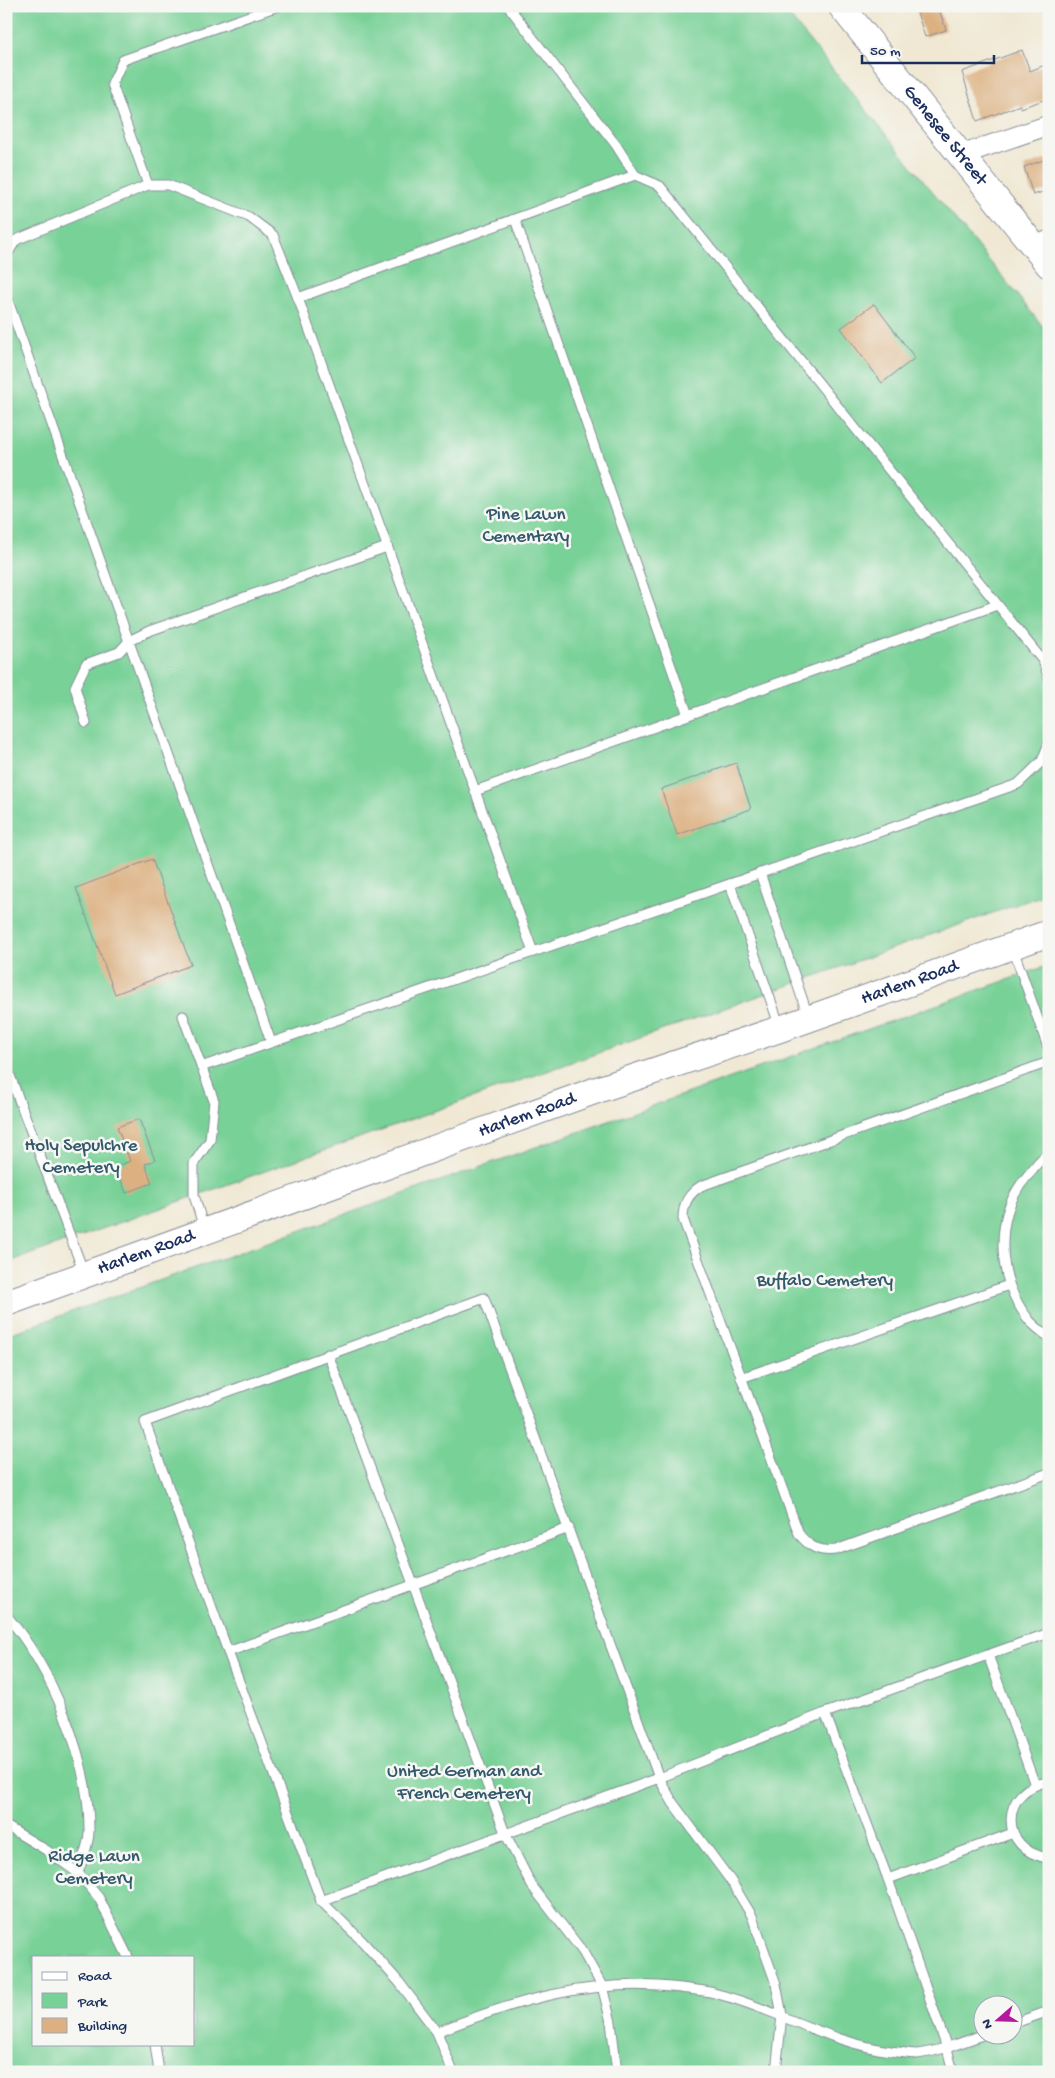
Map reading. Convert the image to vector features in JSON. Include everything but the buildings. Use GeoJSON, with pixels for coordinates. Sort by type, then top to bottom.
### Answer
{"type":"FeatureCollection","features":[{"type":"Feature","properties":{"kind":"main road","name":"Genesee Street"},"geometry":{"type":"LineString","coordinates":[[841,6],[961,155],[1040,239],[1049,265]]}},
{"type":"Feature","properties":{"kind":"main road","name":"Harlem Road"},"geometry":{"type":"LineString","coordinates":[[6,1303],[597,1090],[780,1029],[1049,932]]}},
{"type":"Feature","properties":{"kind":"street"},"geometry":{"type":"LineString","coordinates":[[961,155],[1049,125]]}},
{"type":"Feature","properties":{"kind":"lane"},"geometry":{"type":"LineString","coordinates":[[148,185],[112,84],[123,60],[278,6]]}},
{"type":"Feature","properties":{"kind":"lane"},"geometry":{"type":"LineString","coordinates":[[508,6],[616,145],[635,175],[660,186],[1043,661],[1049,678]]}},
{"type":"Feature","properties":{"kind":"lane"},"geometry":{"type":"LineString","coordinates":[[298,298],[635,175]]}},
{"type":"Feature","properties":{"kind":"lane"},"geometry":{"type":"LineString","coordinates":[[6,256],[16,240],[148,185],[168,185],[249,217],[273,236],[298,298],[533,952]]}},
{"type":"Feature","properties":{"kind":"lane"},"geometry":{"type":"LineString","coordinates":[[515,219],[688,715]]}},
{"type":"Feature","properties":{"kind":"lane"},"geometry":{"type":"LineString","coordinates":[[6,295],[271,1042]]}},
{"type":"Feature","properties":{"kind":"lane"},"geometry":{"type":"LineString","coordinates":[[86,723],[75,688],[86,664],[119,652],[129,641],[149,631],[387,547]]}},
{"type":"Feature","properties":{"kind":"lane"},"geometry":{"type":"LineString","coordinates":[[476,791],[998,605]]}},
{"type":"Feature","properties":{"kind":"lane"},"geometry":{"type":"LineString","coordinates":[[201,1066],[1018,784],[1042,760],[1049,743]]}},
{"type":"Feature","properties":{"kind":"lane"},"geometry":{"type":"LineString","coordinates":[[760,873],[808,1019]]}},
{"type":"Feature","properties":{"kind":"lane"},"geometry":{"type":"LineString","coordinates":[[730,884],[780,1029]]}},
{"type":"Feature","properties":{"kind":"lane"},"geometry":{"type":"LineString","coordinates":[[1012,946],[1049,1050]]}},
{"type":"Feature","properties":{"kind":"lane"},"geometry":{"type":"LineString","coordinates":[[183,1016],[214,1101],[210,1140],[194,1163],[194,1195],[204,1232]]}},
{"type":"Feature","properties":{"kind":"lane"},"geometry":{"type":"LineString","coordinates":[[1049,1062],[701,1186],[686,1199],[683,1209],[684,1224],[799,1534],[805,1543],[822,1551],[836,1550],[1049,1473]]}},
{"type":"Feature","properties":{"kind":"lane"},"geometry":{"type":"LineString","coordinates":[[6,1065],[84,1274]]}},
{"type":"Feature","properties":{"kind":"lane"},"geometry":{"type":"LineString","coordinates":[[1049,1153],[1019,1186],[1004,1223],[1004,1264],[1009,1285],[1029,1320],[1049,1337]]}},
{"type":"Feature","properties":{"kind":"lane"},"geometry":{"type":"LineString","coordinates":[[741,1378],[1009,1285]]}},
{"type":"Feature","properties":{"kind":"lane"},"geometry":{"type":"LineString","coordinates":[[453,2072],[438,2032],[399,1982],[362,1941],[321,1901],[144,1422],[484,1298],[659,1778],[673,1803],[720,1866],[752,1916],[776,1984],[782,2015],[776,2072]]}},
{"type":"Feature","properties":{"kind":"lane"},"geometry":{"type":"LineString","coordinates":[[328,1354],[505,1833],[532,1886],[583,1952],[602,1986],[611,2022],[616,2072]]}},
{"type":"Feature","properties":{"kind":"lane"},"geometry":{"type":"LineString","coordinates":[[228,1652],[569,1528]]}},
{"type":"Feature","properties":{"kind":"lane"},"geometry":{"type":"LineString","coordinates":[[6,1615],[42,1668],[58,1697],[73,1735],[84,1786],[89,1834],[78,1873]]}},
{"type":"Feature","properties":{"kind":"lane"},"geometry":{"type":"LineString","coordinates":[[321,1901],[659,1778],[826,1713],[1049,1633]]}},
{"type":"Feature","properties":{"kind":"lane"},"geometry":{"type":"LineString","coordinates":[[988,1655],[1035,1785]]}},
{"type":"Feature","properties":{"kind":"lane"},"geometry":{"type":"LineString","coordinates":[[826,1713],[888,1879],[947,2048],[953,2072]]}},
{"type":"Feature","properties":{"kind":"lane"},"geometry":{"type":"LineString","coordinates":[[1049,1782],[1035,1785],[1023,1792],[1014,1804],[1011,1818],[1013,1833],[1018,1844],[1027,1852],[1038,1857],[1049,1858]]}},
{"type":"Feature","properties":{"kind":"lane"},"geometry":{"type":"LineString","coordinates":[[6,1826],[46,1850],[78,1873],[99,1898],[128,1956]]}},
{"type":"Feature","properties":{"kind":"lane"},"geometry":{"type":"LineString","coordinates":[[888,1879],[1013,1833]]}},
{"type":"Feature","properties":{"kind":"lane"},"geometry":{"type":"LineString","coordinates":[[438,2032],[483,2014],[558,1992],[602,1986],[649,1984],[714,1992],[782,2015],[828,2035],[867,2048],[915,2054],[947,2048],[972,2039]]}},
{"type":"Feature","properties":{"kind":"lane"},"geometry":{"type":"LineString","coordinates":[[1022,2020],[1049,2011]]}},
{"type":"Feature","properties":{"kind":"lane"},"geometry":{"type":"LineString","coordinates":[[155,2046],[158,2072]]}},
{"type":"Feature","properties":{"kind":"green space","name":"Pine Lawn Cementary"},"geometry":{"type":"Polygon","coordinates":[[[6,6],[781,6],[1049,334],[1049,893],[6,1263],[6,6]]]}},
{"type":"Feature","properties":{"kind":"green space","name":"United German and French Cemetery"},"geometry":{"type":"Polygon","coordinates":[[[1049,965],[1049,2072],[6,2072],[6,1335],[1049,965]]]}},
{"type":"Feature","properties":{"kind":"park label","name":"Holy Sepulchre Cemetery"},"geometry":{"type":"Point","coordinates":[81,1157]}},
{"type":"Feature","properties":{"kind":"park label","name":"Buffalo Cemetery"},"geometry":{"type":"Point","coordinates":[825,1281]}},
{"type":"Feature","properties":{"kind":"park label","name":"Ridge Lawn Cemetery"},"geometry":{"type":"Point","coordinates":[94,1868]}}]}
